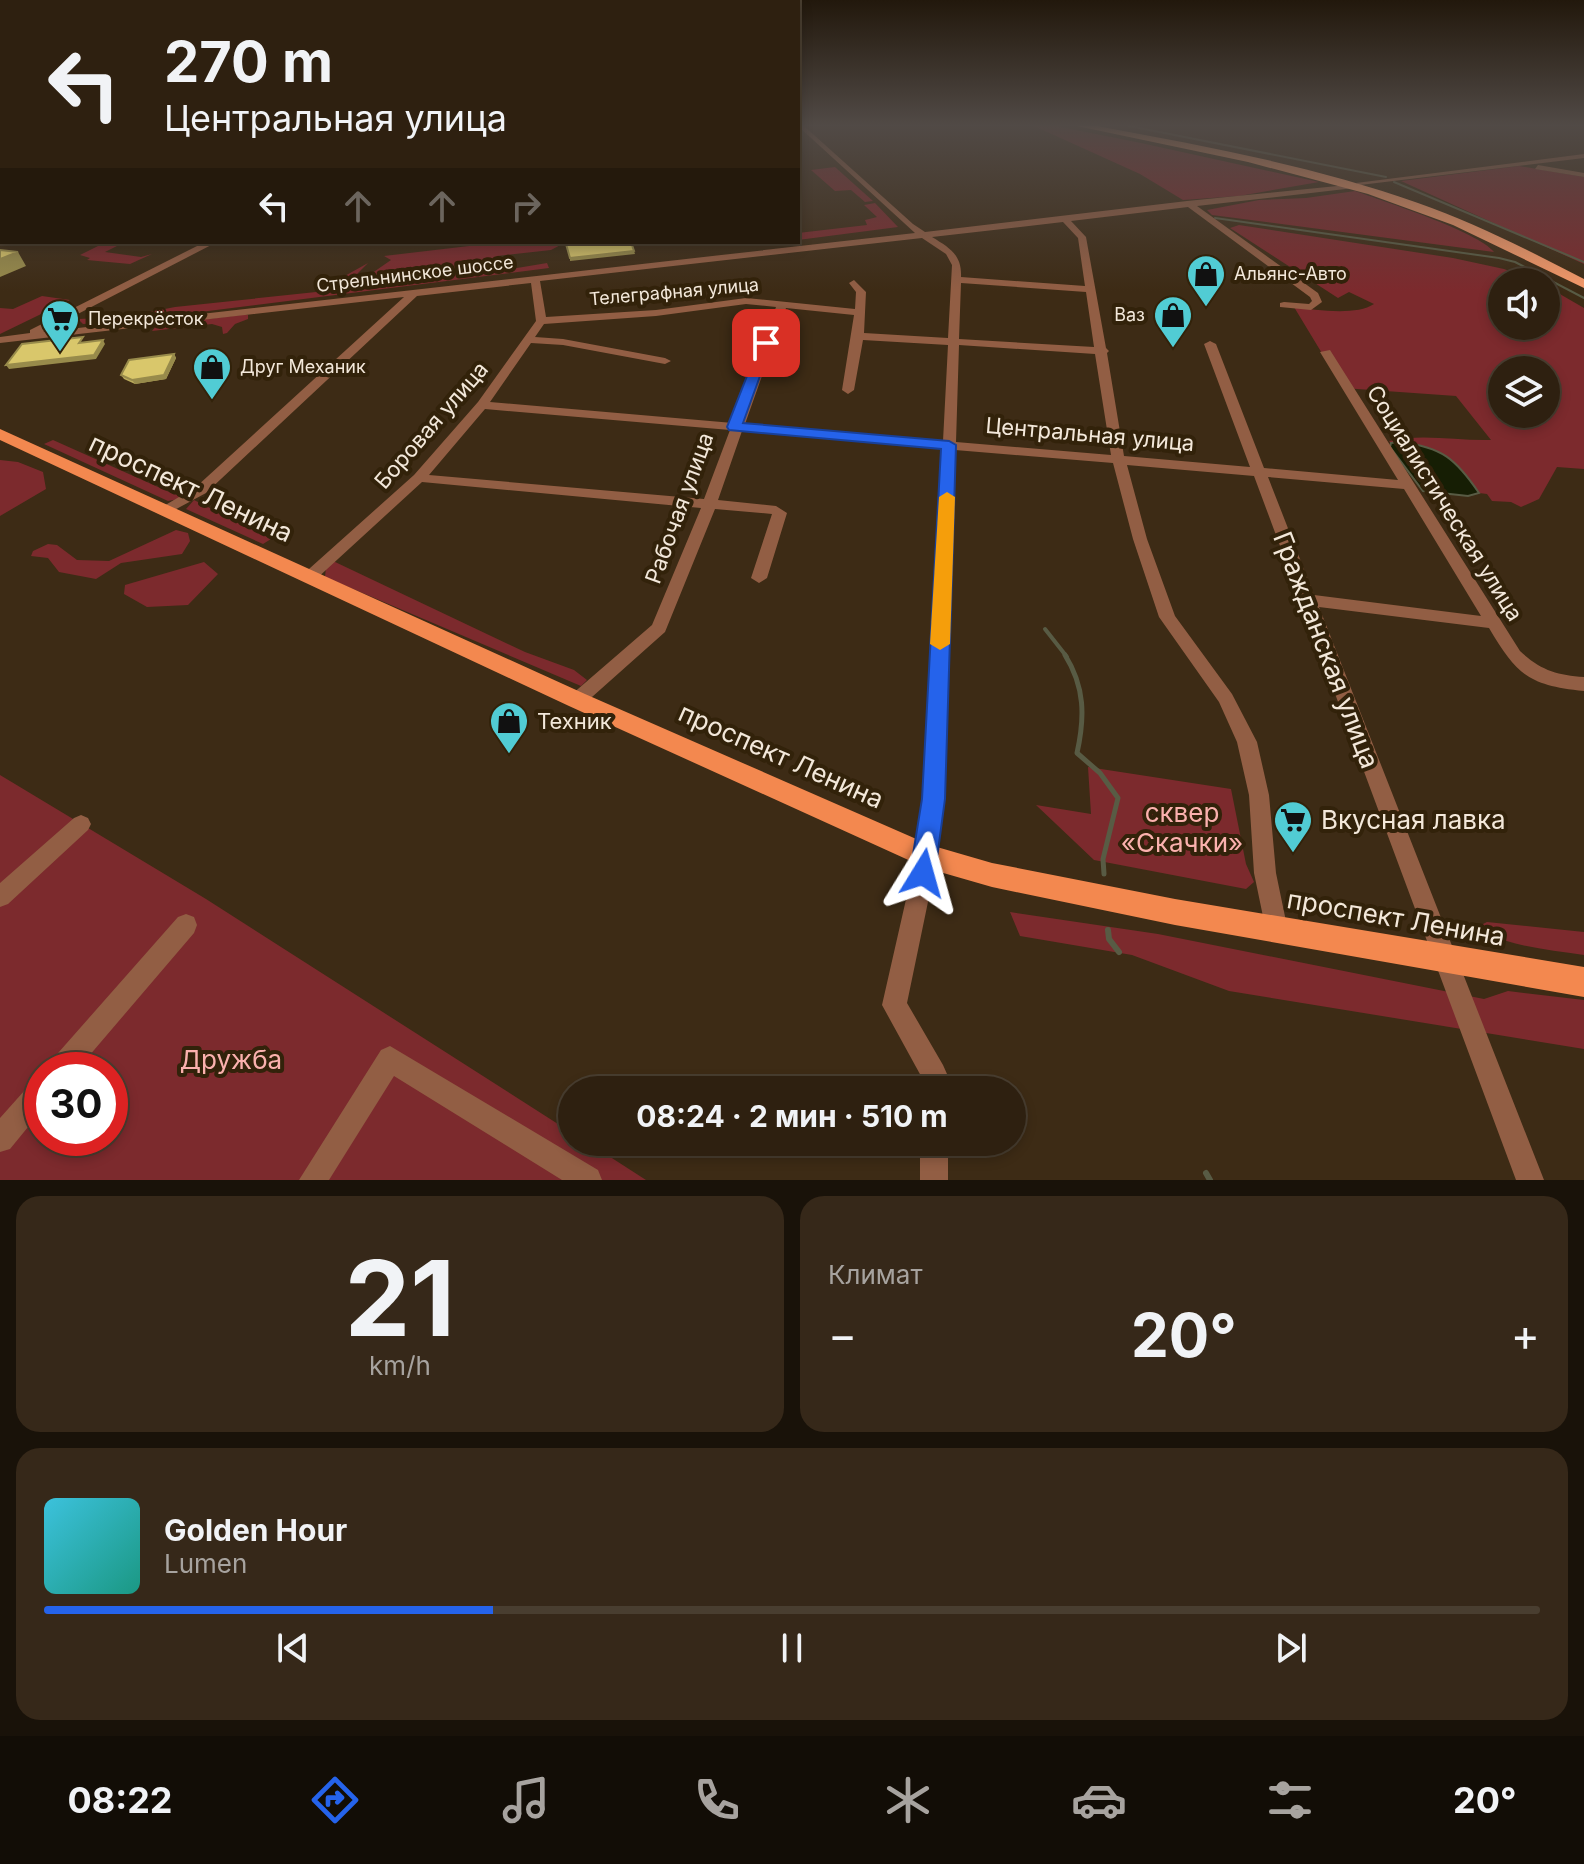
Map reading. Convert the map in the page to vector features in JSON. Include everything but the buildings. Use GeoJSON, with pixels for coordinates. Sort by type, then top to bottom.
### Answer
{"type":"FeatureCollection","features":[{"type":"Feature","properties":{"kind":"highway"},"geometry":{"type":"LineString","coordinates":[[1340,181],[1451,219],[1584,284]]}},
{"type":"Feature","properties":{"kind":"highway"},"geometry":{"type":"LineString","coordinates":[[1342,181],[1464,220],[1584,278]]}},
{"type":"Feature","properties":{"kind":"main road","name":"проспект Ленина"},"geometry":{"type":"LineString","coordinates":[[0,434],[577,700],[926,856],[1051,888],[1277,931],[1584,982]]}},
{"type":"Feature","properties":{"kind":"street"},"geometry":{"type":"LineString","coordinates":[[862,181],[922,234],[953,256],[958,280],[933,799],[926,856],[894,1005],[934,1076]]}},
{"type":"Feature","properties":{"kind":"street","name":"Стрельнинское шоссе"},"geometry":{"type":"LineString","coordinates":[[0,340],[1376,181]]}},
{"type":"Feature","properties":{"kind":"street"},"geometry":{"type":"LineString","coordinates":[[1187,203],[1314,295],[1317,302],[1311,307],[1284,305]]}},
{"type":"Feature","properties":{"kind":"street"},"geometry":{"type":"LineString","coordinates":[[1063,217],[1082,237],[1118,458],[1167,617],[1226,699],[1247,742],[1259,795],[1265,873],[1277,931]]}},
{"type":"Feature","properties":{"kind":"street"},"geometry":{"type":"LineString","coordinates":[[0,348],[208,244]]}},
{"type":"Feature","properties":{"kind":"street"},"geometry":{"type":"LineString","coordinates":[[535,278],[541,321]]}},
{"type":"Feature","properties":{"kind":"street"},"geometry":{"type":"LineString","coordinates":[[958,280],[1092,289]]}},
{"type":"Feature","properties":{"kind":"street"},"geometry":{"type":"LineString","coordinates":[[848,390],[858,336],[861,292],[854,283]]}},
{"type":"Feature","properties":{"kind":"street"},"geometry":{"type":"LineString","coordinates":[[167,510],[201,490],[415,292]]}},
{"type":"Feature","properties":{"kind":"street","name":"Телеграфная улица"},"geometry":{"type":"LineString","coordinates":[[541,321],[656,313],[746,301],[858,312]]}},
{"type":"Feature","properties":{"kind":"street","name":"Рабочая улица"},"geometry":{"type":"LineString","coordinates":[[577,700],[659,628],[783,303]]}},
{"type":"Feature","properties":{"kind":"street","name":"Боровая улица"},"geometry":{"type":"LineString","coordinates":[[308,577],[419,478],[482,405],[531,340],[541,321]]}},
{"type":"Feature","properties":{"kind":"street"},"geometry":{"type":"LineString","coordinates":[[858,336],[1103,351]]}},
{"type":"Feature","properties":{"kind":"street"},"geometry":{"type":"LineString","coordinates":[[531,340],[563,342],[665,361]]}},
{"type":"Feature","properties":{"kind":"street","name":"Гражданская улица"},"geometry":{"type":"LineString","coordinates":[[1210,344],[1530,1180]]}},
{"type":"Feature","properties":{"kind":"street","name":"Социалистическая улица"},"geometry":{"type":"LineString","coordinates":[[1326,352],[1493,623],[1530,674],[1584,684]]}},
{"type":"Feature","properties":{"kind":"street","name":"Центральная улица"},"geometry":{"type":"LineString","coordinates":[[482,405],[1409,485]]}},
{"type":"Feature","properties":{"kind":"street"},"geometry":{"type":"LineString","coordinates":[[419,478],[780,513],[759,578]]}},
{"type":"Feature","properties":{"kind":"street"},"geometry":{"type":"LineString","coordinates":[[1307,600],[1493,623]]}},
{"type":"Feature","properties":{"kind":"street"},"geometry":{"type":"LineString","coordinates":[[0,897],[81,824]]}},
{"type":"Feature","properties":{"kind":"street"},"geometry":{"type":"LineString","coordinates":[[76,1052],[186,925]]}},
{"type":"Feature","properties":{"kind":"street"},"geometry":{"type":"LineString","coordinates":[[313,1180],[390,1059],[588,1180]]}},
{"type":"Feature","properties":{"kind":"street"},"geometry":{"type":"LineString","coordinates":[[0,1139],[24,1111]]}},
{"type":"Feature","properties":{"kind":"street"},"geometry":{"type":"LineString","coordinates":[[934,1156],[934,1180]]}},
{"type":"Feature","properties":{"kind":"green space"},"geometry":{"type":"Polygon","coordinates":[[[824,181],[851,181],[873,201],[865,202],[851,190],[835,191],[824,181]]]}},
{"type":"Feature","properties":{"kind":"green space"},"geometry":{"type":"Polygon","coordinates":[[[1152,181],[1319,182],[1239,196],[1183,200],[1152,181]]]}},
{"type":"Feature","properties":{"kind":"green space"},"geometry":{"type":"Polygon","coordinates":[[[1401,181],[1584,181],[1584,264],[1401,181]]]}},
{"type":"Feature","properties":{"kind":"green space"},"geometry":{"type":"Polygon","coordinates":[[[1355,191],[1470,235],[1494,252],[1212,215],[1207,210],[1259,200],[1355,191]]]}},
{"type":"Feature","properties":{"kind":"green space"},"geometry":{"type":"Polygon","coordinates":[[[875,203],[898,227],[800,240],[800,233],[867,225],[865,220],[877,217],[864,205],[875,203]]]}},
{"type":"Feature","properties":{"kind":"green space"},"geometry":{"type":"Polygon","coordinates":[[[1239,225],[1499,268],[1488,268],[1488,340],[1560,340],[1560,294],[1584,308],[1584,469],[1557,467],[1539,499],[1521,507],[1511,502],[1492,501],[1487,494],[1479,493],[1462,471],[1431,449],[1391,443],[1389,441],[1414,438],[1491,440],[1456,396],[1343,388],[1294,307],[1347,311],[1374,304],[1349,292],[1338,298],[1230,228],[1239,225]]]}},
{"type":"Feature","properties":{"kind":"green space"},"geometry":{"type":"Polygon","coordinates":[[[102,244],[121,244],[105,252],[141,257],[152,254],[130,264],[87,260],[90,258],[80,255],[102,244]]]}},
{"type":"Feature","properties":{"kind":"green space"},"geometry":{"type":"Polygon","coordinates":[[[486,244],[562,244],[551,250],[497,256],[499,271],[547,263],[549,268],[128,321],[83,324],[78,319],[124,317],[175,307],[316,292],[368,263],[353,278],[352,287],[391,260],[384,256],[486,244]]]}},
{"type":"Feature","properties":{"kind":"green space"},"geometry":{"type":"Polygon","coordinates":[[[42,296],[70,300],[0,334],[0,308],[13,309],[42,296]]]}},
{"type":"Feature","properties":{"kind":"green space"},"geometry":{"type":"Polygon","coordinates":[[[248,315],[248,319],[235,324],[223,334],[222,327],[212,324],[152,331],[157,325],[248,315]]]}},
{"type":"Feature","properties":{"kind":"green space"},"geometry":{"type":"Polygon","coordinates":[[[53,440],[184,498],[168,501],[44,444],[53,440]]]}},
{"type":"Feature","properties":{"kind":"green space"},"geometry":{"type":"Polygon","coordinates":[[[0,460],[18,462],[43,472],[46,489],[0,516],[0,460]]]}},
{"type":"Feature","properties":{"kind":"green space"},"geometry":{"type":"Polygon","coordinates":[[[194,500],[271,539],[263,544],[186,509],[194,500]]]}},
{"type":"Feature","properties":{"kind":"green space"},"geometry":{"type":"Polygon","coordinates":[[[176,530],[188,533],[190,541],[182,554],[121,563],[96,579],[59,572],[48,558],[31,556],[33,551],[48,544],[57,545],[77,560],[109,561],[176,530]]]}},
{"type":"Feature","properties":{"kind":"green space"},"geometry":{"type":"Polygon","coordinates":[[[333,561],[525,652],[574,670],[587,680],[581,686],[325,577],[326,567],[333,561]]]}},
{"type":"Feature","properties":{"kind":"green space"},"geometry":{"type":"Polygon","coordinates":[[[204,562],[218,574],[188,605],[147,607],[124,594],[125,585],[204,562]]]}},
{"type":"Feature","properties":{"kind":"green space","name":"сквер «Скачки»"},"geometry":{"type":"Polygon","coordinates":[[[1088,767],[1231,789],[1246,864],[1254,882],[1246,889],[1094,860],[1036,805],[1091,814],[1088,767]]]}},
{"type":"Feature","properties":{"kind":"green space","name":"Дружба"},"geometry":{"type":"Polygon","coordinates":[[[0,775],[206,899],[558,1124],[558,1156],[609,1156],[646,1180],[0,1180],[0,775]]]}},
{"type":"Feature","properties":{"kind":"green space"},"geometry":{"type":"Polygon","coordinates":[[[1010,912],[1158,934],[1484,999],[1508,991],[1584,1000],[1584,1049],[1229,991],[1132,955],[1020,936],[1010,912]]]}},
{"type":"Feature","properties":{"kind":"green space"},"geometry":{"type":"Polygon","coordinates":[[[1487,922],[1584,932],[1584,955],[1496,938],[1484,933],[1481,925],[1487,922]]]}},
{"type":"Feature","properties":{"kind":"shaded area"},"geometry":{"type":"Polygon","coordinates":[[[1391,443],[1427,447],[1447,457],[1463,471],[1479,493],[1468,496],[1423,491],[1390,447],[1391,443]]]}},
{"type":"Feature","properties":{"kind":"waterway"},"geometry":{"type":"LineString","coordinates":[[1394,182],[1584,262]]}},
{"type":"Feature","properties":{"kind":"waterway"},"geometry":{"type":"LineString","coordinates":[[1215,218],[1499,258],[1515,262],[1584,298]]}},
{"type":"Feature","properties":{"kind":"waterway"},"geometry":{"type":"LineString","coordinates":[[1045,629],[1067,657]]}},
{"type":"Feature","properties":{"kind":"waterway"},"geometry":{"type":"LineString","coordinates":[[1065,655],[1072,667],[1082,702],[1077,753],[1100,773],[1118,798],[1103,859],[1104,874]]}},
{"type":"Feature","properties":{"kind":"waterway"},"geometry":{"type":"LineString","coordinates":[[1108,930],[1109,939],[1119,952]]}},
{"type":"Feature","properties":{"kind":"waterway"},"geometry":{"type":"LineString","coordinates":[[1206,1173],[1210,1180]]}},
{"type":"Feature","properties":{"kind":"slow traffic"},"geometry":{"type":"LineString","coordinates":[[940,644],[947,497]]}},
{"type":"Feature","properties":{"kind":"place","name":"Альянс-Авто"},"geometry":{"type":"Point","coordinates":[1206,308]}},
{"type":"Feature","properties":{"kind":"place","name":"Ваз"},"geometry":{"type":"Point","coordinates":[1173,349]}},
{"type":"Feature","properties":{"kind":"place","name":"Перекрёсток"},"geometry":{"type":"Point","coordinates":[60,353]}},
{"type":"Feature","properties":{"kind":"place","name":"Друг Механик"},"geometry":{"type":"Point","coordinates":[212,401]}},
{"type":"Feature","properties":{"kind":"place","name":"Техник"},"geometry":{"type":"Point","coordinates":[509,755]}},
{"type":"Feature","properties":{"kind":"place","name":"Вкусная лавка"},"geometry":{"type":"Point","coordinates":[1293,854]}},
{"type":"Feature","properties":{"kind":"route"},"geometry":{"type":"LineString","coordinates":[[766,343],[735,427],[949,445],[933,799],[923,873]]}}]}
